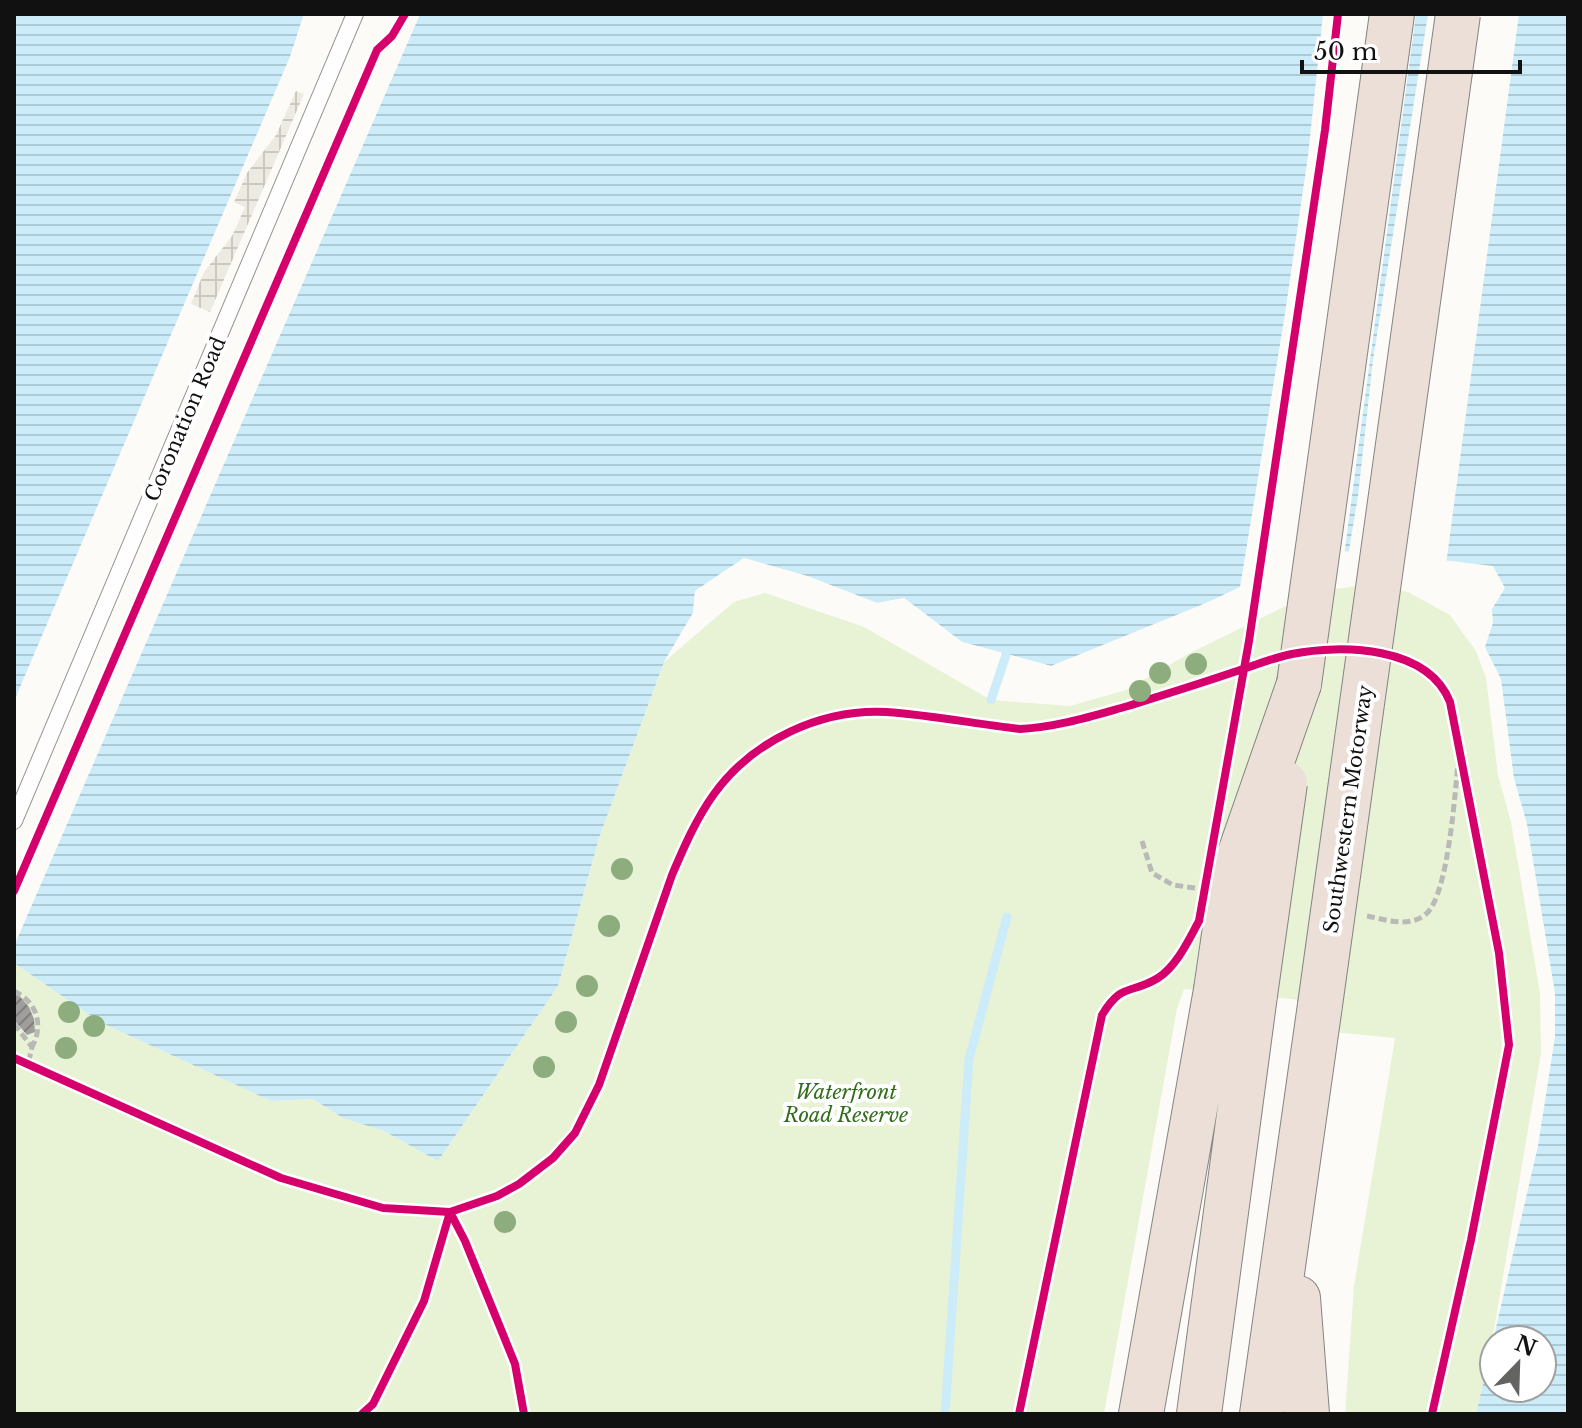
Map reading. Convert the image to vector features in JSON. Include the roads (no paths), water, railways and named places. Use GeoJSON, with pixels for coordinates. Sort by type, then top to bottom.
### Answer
{"type":"FeatureCollection","features":[{"type":"Feature","properties":{"kind":"highway"},"geometry":{"type":"LineString","coordinates":[[1141,1414],[1235,993],[1299,684],[1392,14]]}},
{"type":"Feature","properties":{"kind":"highway","name":"Southwestern Motorway"},"geometry":{"type":"LineString","coordinates":[[1262,1414],[1458,14]]}},
{"type":"Feature","properties":{"kind":"highway"},"geometry":{"type":"LineString","coordinates":[[1199,1414],[1235,993]]}},
{"type":"Feature","properties":{"kind":"highway"},"geometry":{"type":"LineString","coordinates":[[1291,1216],[1307,1414]]}},
{"type":"Feature","properties":{"kind":"lane","name":"Coronation Road"},"geometry":{"type":"LineString","coordinates":[[14,821],[355,16]]}},
{"type":"Feature","properties":{"kind":"water"},"geometry":{"type":"Polygon","coordinates":[[[14,14],[304,14],[290,57],[14,701],[14,14]]]}},
{"type":"Feature","properties":{"kind":"water"},"geometry":{"type":"Polygon","coordinates":[[[420,14],[1568,14],[1568,1414],[1476,1414],[1478,1404],[1558,1404],[1558,1324],[1497,1324],[1538,1146],[1555,1037],[1555,993],[1527,824],[1514,778],[1501,679],[1485,647],[1493,623],[1492,609],[1505,588],[1493,566],[1383,553],[1334,551],[1276,565],[1228,594],[1051,666],[962,642],[904,598],[877,603],[807,576],[744,558],[695,591],[693,613],[664,662],[599,838],[558,986],[438,1161],[384,1131],[343,1118],[313,1099],[271,1101],[100,1022],[14,963],[14,946],[420,14]]]}},
{"type":"Feature","properties":{"kind":"waterway"},"geometry":{"type":"LineString","coordinates":[[991,700],[1006,655]]}},
{"type":"Feature","properties":{"kind":"waterway"},"geometry":{"type":"LineString","coordinates":[[945,1414],[969,1059],[1007,917]]}},
{"type":"Feature","properties":{"kind":"park label","name":"Waterfront Road Reserve"},"geometry":{"type":"Point","coordinates":[846,1104]}}]}
